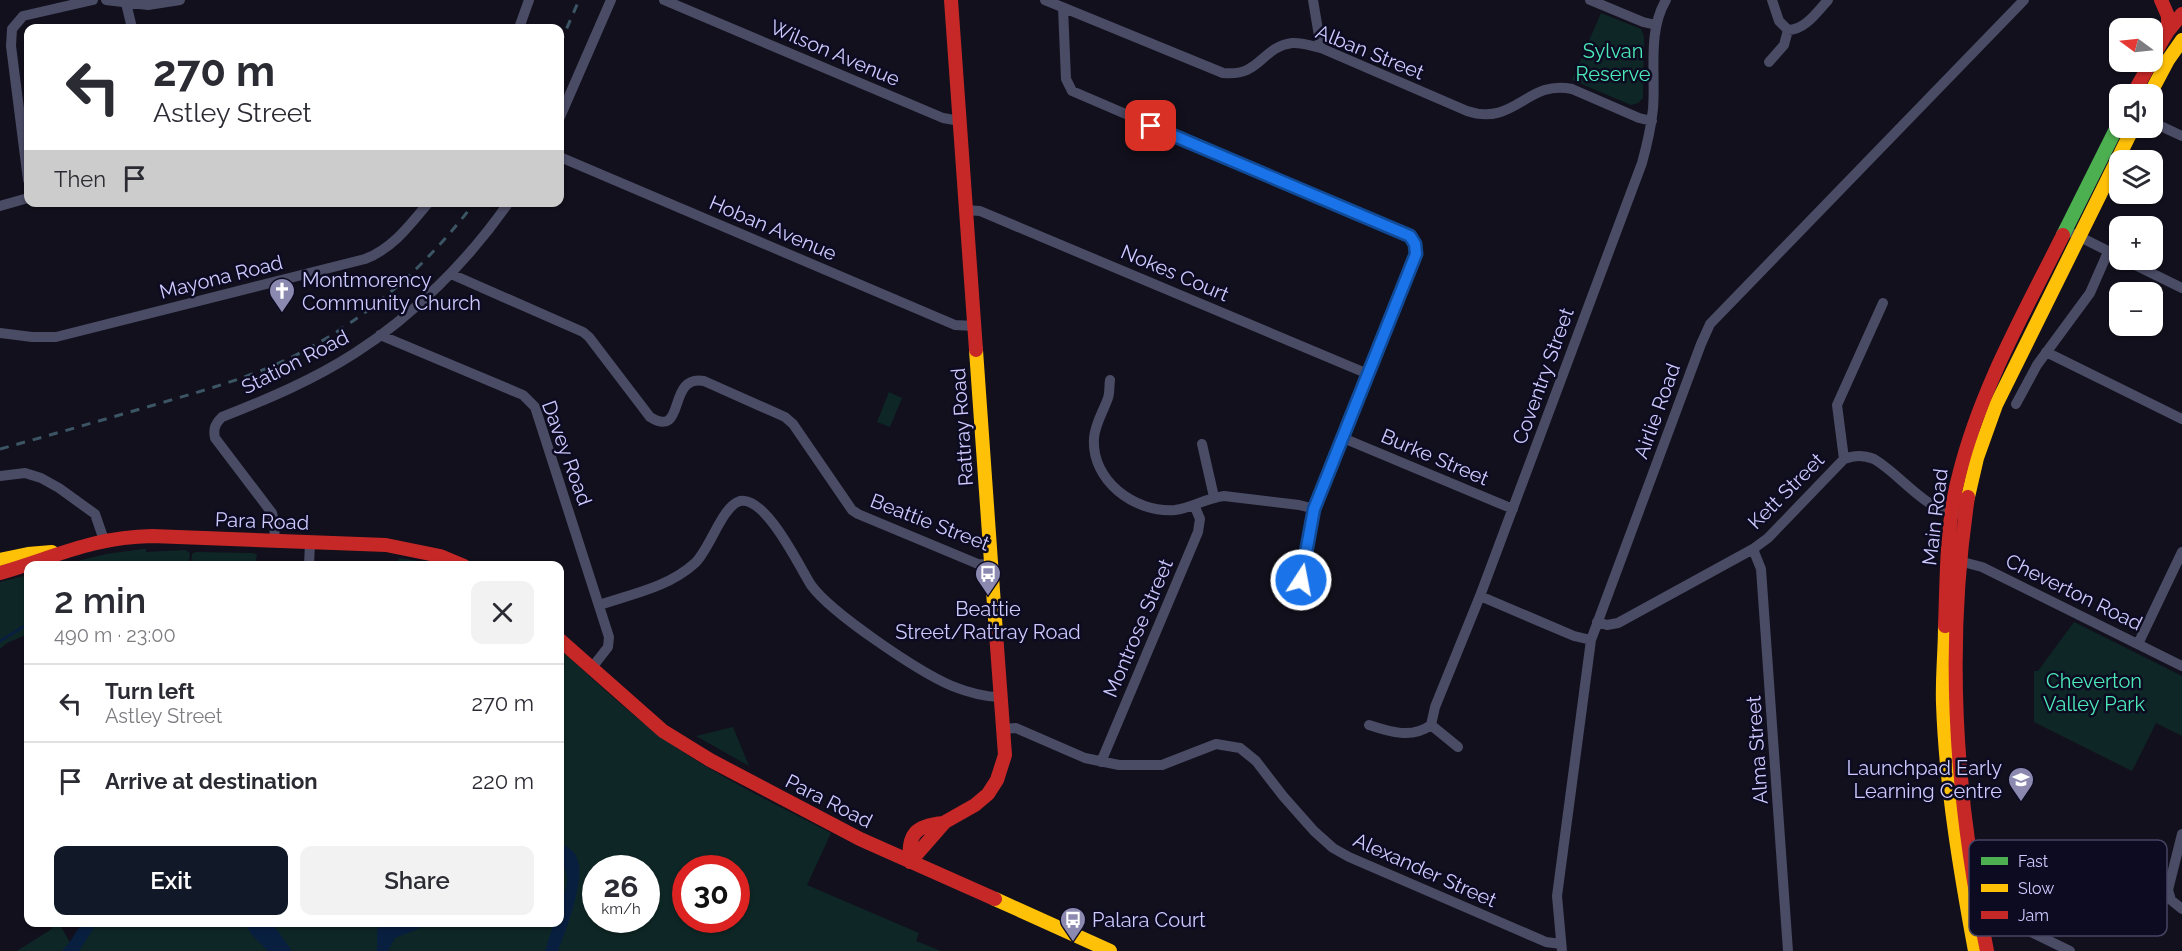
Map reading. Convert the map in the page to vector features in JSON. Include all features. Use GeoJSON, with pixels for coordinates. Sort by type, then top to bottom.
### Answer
{"type":"FeatureCollection","features":[{"type":"Feature","properties":{"kind":"main road","name":"Rattray Road"},"geometry":{"type":"LineString","coordinates":[[910,862],[908,846],[915,834],[932,823],[944,823],[978,804],[991,791],[1002,773],[1005,755],[951,0]]}},
{"type":"Feature","properties":{"kind":"main road"},"geometry":{"type":"LineString","coordinates":[[2161,0],[2168,16],[2168,31]]}},
{"type":"Feature","properties":{"kind":"main road"},"geometry":{"type":"LineString","coordinates":[[2163,40],[2181,15]]}},
{"type":"Feature","properties":{"kind":"main road"},"geometry":{"type":"LineString","coordinates":[[2155,84],[2182,40]]}},
{"type":"Feature","properties":{"kind":"main road","name":"Main Road"},"geometry":{"type":"LineString","coordinates":[[1969,918],[1961,874],[1945,740],[1943,703],[1963,456],[1983,398],[2111,138]]}},
{"type":"Feature","properties":{"kind":"main road","name":"Main Road"},"geometry":{"type":"LineString","coordinates":[[1959,514],[1996,405],[2128,138]]}},
{"type":"Feature","properties":{"kind":"main road","name":"Para Road"},"geometry":{"type":"LineString","coordinates":[[39,561],[58,553],[122,537],[370,544],[412,548],[452,561]]}},
{"type":"Feature","properties":{"kind":"main road","name":"Para Road"},"geometry":{"type":"LineString","coordinates":[[0,560],[36,552],[58,553]]}},
{"type":"Feature","properties":{"kind":"main road","name":"Main Road"},"geometry":{"type":"LineString","coordinates":[[1955,560],[1955,721],[1969,840]]}},
{"type":"Feature","properties":{"kind":"main road","name":"Para Road"},"geometry":{"type":"LineString","coordinates":[[0,573],[24,567]]}},
{"type":"Feature","properties":{"kind":"main road","name":"Para Road"},"geometry":{"type":"LineString","coordinates":[[564,644],[640,713],[694,751],[766,791],[910,862],[1110,951]]}},
{"type":"Feature","properties":{"kind":"main road","name":"Main Road"},"geometry":{"type":"LineString","coordinates":[[1972,936],[1975,951]]}},
{"type":"Feature","properties":{"kind":"main road","name":"Main Road"},"geometry":{"type":"LineString","coordinates":[[1984,936],[1987,951]]}},
{"type":"Feature","properties":{"kind":"street"},"geometry":{"type":"LineString","coordinates":[[24,148],[11,46],[12,29],[22,16],[93,0]]}},
{"type":"Feature","properties":{"kind":"street"},"geometry":{"type":"LineString","coordinates":[[106,0],[161,4],[180,0]]}},
{"type":"Feature","properties":{"kind":"street"},"geometry":{"type":"LineString","coordinates":[[520,24],[529,0]]}},
{"type":"Feature","properties":{"kind":"street"},"geometry":{"type":"LineString","coordinates":[[564,108],[611,0]]}},
{"type":"Feature","properties":{"kind":"street","name":"Wilson Avenue"},"geometry":{"type":"LineString","coordinates":[[664,0],[933,113],[960,121]]}},
{"type":"Feature","properties":{"kind":"street","name":"Alban Street"},"geometry":{"type":"LineString","coordinates":[[1045,0],[1223,73],[1250,70],[1274,50],[1284,45],[1298,43],[1321,48],[1481,115],[1505,112],[1540,91],[1560,87],[1572,89],[1639,118],[1652,121]]}},
{"type":"Feature","properties":{"kind":"street"},"geometry":{"type":"LineString","coordinates":[[1313,0],[1321,48]]}},
{"type":"Feature","properties":{"kind":"street"},"geometry":{"type":"LineString","coordinates":[[1590,0],[1656,25]]}},
{"type":"Feature","properties":{"kind":"street","name":"Coventry Street"},"geometry":{"type":"LineString","coordinates":[[1431,725],[1438,698],[1480,596],[1642,163],[1652,121],[1656,25],[1666,0]]}},
{"type":"Feature","properties":{"kind":"street"},"geometry":{"type":"LineString","coordinates":[[1772,0],[1779,21],[1788,30],[1803,26],[1828,0]]}},
{"type":"Feature","properties":{"kind":"street","name":"Airlie Road"},"geometry":{"type":"LineString","coordinates":[[1561,948],[1557,896],[1591,640],[1710,324],[2024,0]]}},
{"type":"Feature","properties":{"kind":"street"},"geometry":{"type":"LineString","coordinates":[[126,3],[131,24]]}},
{"type":"Feature","properties":{"kind":"street"},"geometry":{"type":"LineString","coordinates":[[1063,8],[1066,79],[1072,91],[1413,239],[1416,254],[1314,509],[1301,580],[1294,587]]}},
{"type":"Feature","properties":{"kind":"street"},"geometry":{"type":"LineString","coordinates":[[1769,62],[1784,45],[1788,30]]}},
{"type":"Feature","properties":{"kind":"street"},"geometry":{"type":"LineString","coordinates":[[2163,127],[2182,136]]}},
{"type":"Feature","properties":{"kind":"street","name":"Hoban Avenue"},"geometry":{"type":"LineString","coordinates":[[564,159],[955,325],[974,326]]}},
{"type":"Feature","properties":{"kind":"street"},"geometry":{"type":"LineString","coordinates":[[0,206],[24,199]]}},
{"type":"Feature","properties":{"kind":"street","name":"Mayona Road"},"geometry":{"type":"LineString","coordinates":[[0,333],[56,337],[364,260],[383,251],[424,207]]}},
{"type":"Feature","properties":{"kind":"street","name":"Station Road"},"geometry":{"type":"LineString","coordinates":[[274,541],[272,513],[219,444],[215,438],[214,427],[222,417],[286,391],[331,367],[380,335],[451,274],[505,207]]}},
{"type":"Feature","properties":{"kind":"street","name":"Nokes Court"},"geometry":{"type":"LineString","coordinates":[[966,210],[980,211],[1368,374]]}},
{"type":"Feature","properties":{"kind":"street"},"geometry":{"type":"LineString","coordinates":[[2016,404],[2037,365],[2090,293],[2108,252],[2065,230]]}},
{"type":"Feature","properties":{"kind":"street"},"geometry":{"type":"LineString","coordinates":[[2145,270],[2182,288]]}},
{"type":"Feature","properties":{"kind":"street","name":"Beattie Street"},"geometry":{"type":"LineString","coordinates":[[451,274],[583,332],[650,417],[656,420],[671,418],[677,409],[683,388],[689,381],[694,380],[704,381],[776,412],[793,424],[852,510],[978,564],[991,565]]}},
{"type":"Feature","properties":{"kind":"street"},"geometry":{"type":"LineString","coordinates":[[1844,459],[1840,445],[1837,405],[1883,303]]}},
{"type":"Feature","properties":{"kind":"street","name":"Davey Road"},"geometry":{"type":"LineString","coordinates":[[380,335],[523,395],[531,402],[600,604],[610,644],[591,669]]}},
{"type":"Feature","properties":{"kind":"street"},"geometry":{"type":"LineString","coordinates":[[2046,352],[2182,418]]}},
{"type":"Feature","properties":{"kind":"street"},"geometry":{"type":"LineString","coordinates":[[1110,380],[1109,396],[1097,424],[1094,442],[1098,466],[1107,480],[1125,496],[1156,508],[1176,510],[1195,507],[1214,497],[1224,496],[1299,505],[1314,509]]}},
{"type":"Feature","properties":{"kind":"street","name":"Burke Street"},"geometry":{"type":"LineString","coordinates":[[1343,438],[1513,508]]}},
{"type":"Feature","properties":{"kind":"street"},"geometry":{"type":"LineString","coordinates":[[1202,444],[1214,497]]}},
{"type":"Feature","properties":{"kind":"street","name":"Kett Street"},"geometry":{"type":"LineString","coordinates":[[1597,622],[1607,625],[1618,623],[1753,549],[1768,538],[1844,459],[1858,455],[1874,459],[1932,504],[1959,514]]}},
{"type":"Feature","properties":{"kind":"street"},"geometry":{"type":"LineString","coordinates":[[0,476],[25,473],[41,478],[59,488],[95,514],[104,540]]}},
{"type":"Feature","properties":{"kind":"street"},"geometry":{"type":"LineString","coordinates":[[600,604],[657,586],[685,570],[702,556],[727,511],[739,501],[748,501],[761,508],[775,526],[818,593],[875,639],[951,685],[988,697],[1000,697]]}},
{"type":"Feature","properties":{"kind":"street","name":"Montrose Street"},"geometry":{"type":"LineString","coordinates":[[1101,762],[1198,532],[1200,519],[1195,507]]}},
{"type":"Feature","properties":{"kind":"street"},"geometry":{"type":"LineString","coordinates":[[309,561],[310,542]]}},
{"type":"Feature","properties":{"kind":"street","name":"Alma Street"},"geometry":{"type":"LineString","coordinates":[[1753,549],[1761,569],[1788,951]]}},
{"type":"Feature","properties":{"kind":"street"},"geometry":{"type":"LineString","coordinates":[[2138,644],[2182,552]]}},
{"type":"Feature","properties":{"kind":"street","name":"Cheverton Road"},"geometry":{"type":"LineString","coordinates":[[1955,560],[1982,567],[2182,666]]}},
{"type":"Feature","properties":{"kind":"street"},"geometry":{"type":"LineString","coordinates":[[1480,596],[1574,636],[1591,640]]}},
{"type":"Feature","properties":{"kind":"street"},"geometry":{"type":"LineString","coordinates":[[1369,725],[1384,730],[1413,734],[1421,733],[1431,725],[1458,747]]}},
{"type":"Feature","properties":{"kind":"street","name":"Alexander Street"},"geometry":{"type":"LineString","coordinates":[[1003,729],[1016,728],[1101,762],[1152,767],[1172,763],[1216,744],[1240,748],[1256,761],[1314,831],[1334,848],[1349,857],[1561,948]]}},
{"type":"Feature","properties":{"kind":"street"},"geometry":{"type":"LineString","coordinates":[[2182,834],[2168,890],[2170,900],[2182,909]]}},
{"type":"Feature","properties":{"kind":"street"},"geometry":{"type":"LineString","coordinates":[[2039,936],[2070,951]]}},
{"type":"Feature","properties":{"kind":"green space","name":"Sylvan Reserve"},"geometry":{"type":"Polygon","coordinates":[[[1601,13],[1641,29],[1644,37],[1643,98],[1638,103],[1631,105],[1572,80],[1601,13]]]}},
{"type":"Feature","properties":{"kind":"green space"},"geometry":{"type":"Polygon","coordinates":[[[889,392],[902,398],[890,427],[877,422],[889,392]]]}},
{"type":"Feature","properties":{"kind":"green space"},"geometry":{"type":"Polygon","coordinates":[[[146,549],[146,552],[185,550],[190,553],[189,561],[77,561],[106,554],[146,549]]]}},
{"type":"Feature","properties":{"kind":"green space"},"geometry":{"type":"Polygon","coordinates":[[[195,552],[257,554],[256,561],[191,561],[192,554],[195,552]]]}},
{"type":"Feature","properties":{"kind":"green space"},"geometry":{"type":"Polygon","coordinates":[[[399,558],[419,561],[398,561],[399,558]]]}},
{"type":"Feature","properties":{"kind":"green space"},"geometry":{"type":"Polygon","coordinates":[[[24,576],[24,636],[7,643],[0,649],[0,582],[24,576]]]}},
{"type":"Feature","properties":{"kind":"green space","name":"Cheverton Valley Park"},"geometry":{"type":"Polygon","coordinates":[[[2074,622],[2182,676],[2182,736],[2156,723],[2132,771],[2034,722],[2034,671],[2038,671],[2074,622]]]}},
{"type":"Feature","properties":{"kind":"green space"},"geometry":{"type":"Polygon","coordinates":[[[564,653],[635,716],[683,752],[831,833],[807,885],[919,933],[916,941],[941,951],[17,951],[53,927],[61,927],[73,948],[86,927],[564,927],[564,653]]]}},
{"type":"Feature","properties":{"kind":"green space"},"geometry":{"type":"Polygon","coordinates":[[[733,727],[749,766],[696,736],[733,727]]]}},
{"type":"Feature","properties":{"kind":"water"},"geometry":{"type":"Polygon","coordinates":[[[564,845],[577,858],[579,879],[577,891],[558,951],[545,951],[553,927],[564,927],[564,894],[567,875],[564,866],[564,845]]]}},
{"type":"Feature","properties":{"kind":"water"},"geometry":{"type":"Polygon","coordinates":[[[79,927],[94,927],[79,951],[62,951],[79,927]]]}},
{"type":"Feature","properties":{"kind":"water"},"geometry":{"type":"Polygon","coordinates":[[[247,927],[275,927],[292,951],[268,951],[247,927]]]}},
{"type":"Feature","properties":{"kind":"water"},"geometry":{"type":"Polygon","coordinates":[[[423,927],[395,938],[388,951],[377,951],[377,928],[423,927]]]}},
{"type":"Feature","properties":{"kind":"waterway"},"geometry":{"type":"LineString","coordinates":[[0,641],[24,626]]}},
{"type":"Feature","properties":{"kind":"railway"},"geometry":{"type":"LineString","coordinates":[[564,35],[579,0]]}},
{"type":"Feature","properties":{"kind":"railway"},"geometry":{"type":"LineString","coordinates":[[0,449],[241,378],[292,357],[344,327],[392,290],[436,249],[471,207]]}},
{"type":"Feature","properties":{"kind":"traffic: fast"},"geometry":{"type":"LineString","coordinates":[[2063,235],[2112,138]]}},
{"type":"Feature","properties":{"kind":"traffic: slow"},"geometry":{"type":"LineString","coordinates":[[2155,84],[2182,40]]}},
{"type":"Feature","properties":{"kind":"traffic: slow"},"geometry":{"type":"LineString","coordinates":[[1968,497],[1977,458],[1996,405],[2128,138]]}},
{"type":"Feature","properties":{"kind":"traffic: slow"},"geometry":{"type":"LineString","coordinates":[[976,350],[996,633]]}},
{"type":"Feature","properties":{"kind":"traffic: slow"},"geometry":{"type":"LineString","coordinates":[[0,560],[52,552]]}},
{"type":"Feature","properties":{"kind":"traffic: slow"},"geometry":{"type":"LineString","coordinates":[[1945,626],[1943,694],[1947,766],[1969,916]]}},
{"type":"Feature","properties":{"kind":"traffic: slow"},"geometry":{"type":"LineString","coordinates":[[995,899],[1110,951]]}},
{"type":"Feature","properties":{"kind":"traffic: slow"},"geometry":{"type":"LineString","coordinates":[[1972,936],[1975,951]]}},
{"type":"Feature","properties":{"kind":"traffic: jam"},"geometry":{"type":"LineString","coordinates":[[951,0],[976,350]]}},
{"type":"Feature","properties":{"kind":"traffic: jam"},"geometry":{"type":"LineString","coordinates":[[2161,0],[2168,16],[2168,31]]}},
{"type":"Feature","properties":{"kind":"traffic: jam"},"geometry":{"type":"LineString","coordinates":[[2163,39],[2182,14]]}},
{"type":"Feature","properties":{"kind":"traffic: jam"},"geometry":{"type":"LineString","coordinates":[[2139,84],[2145,72]]}},
{"type":"Feature","properties":{"kind":"traffic: jam"},"geometry":{"type":"LineString","coordinates":[[1945,626],[1952,512],[1968,443],[2004,352],[2063,235]]}},
{"type":"Feature","properties":{"kind":"traffic: jam"},"geometry":{"type":"LineString","coordinates":[[1968,497],[1961,554],[1956,668],[1961,782],[1969,846]]}},
{"type":"Feature","properties":{"kind":"traffic: jam"},"geometry":{"type":"LineString","coordinates":[[37,561],[92,544],[152,536],[386,545],[440,556],[452,561]]}},
{"type":"Feature","properties":{"kind":"traffic: jam"},"geometry":{"type":"LineString","coordinates":[[0,573],[24,565]]}},
{"type":"Feature","properties":{"kind":"traffic: jam"},"geometry":{"type":"LineString","coordinates":[[910,862],[945,822],[975,805],[988,794],[997,780],[1005,755],[996,633]]}},
{"type":"Feature","properties":{"kind":"traffic: jam"},"geometry":{"type":"LineString","coordinates":[[564,644],[663,731],[710,760],[860,839],[995,899]]}},
{"type":"Feature","properties":{"kind":"traffic: jam"},"geometry":{"type":"LineString","coordinates":[[910,862],[910,844],[915,833],[926,826],[944,823]]}},
{"type":"Feature","properties":{"kind":"traffic: jam"},"geometry":{"type":"LineString","coordinates":[[1984,936],[1987,951]]}},
{"type":"Feature","properties":{"kind":"place","name":"Montmorency Community Church"},"geometry":{"type":"Point","coordinates":[282,314]}},
{"type":"Feature","properties":{"kind":"place","name":"Beattie Street/Rattray Road"},"geometry":{"type":"Point","coordinates":[988,597]}},
{"type":"Feature","properties":{"kind":"place","name":"Launchpad Early Learning Centre"},"geometry":{"type":"Point","coordinates":[2021,803]}},
{"type":"Feature","properties":{"kind":"place","name":"Palara Court"},"geometry":{"type":"Point","coordinates":[1073,943]}},
{"type":"Feature","properties":{"kind":"route"},"geometry":{"type":"LineString","coordinates":[[1151,126],[1410,236],[1417,249],[1314,509],[1301,580]]}}]}
